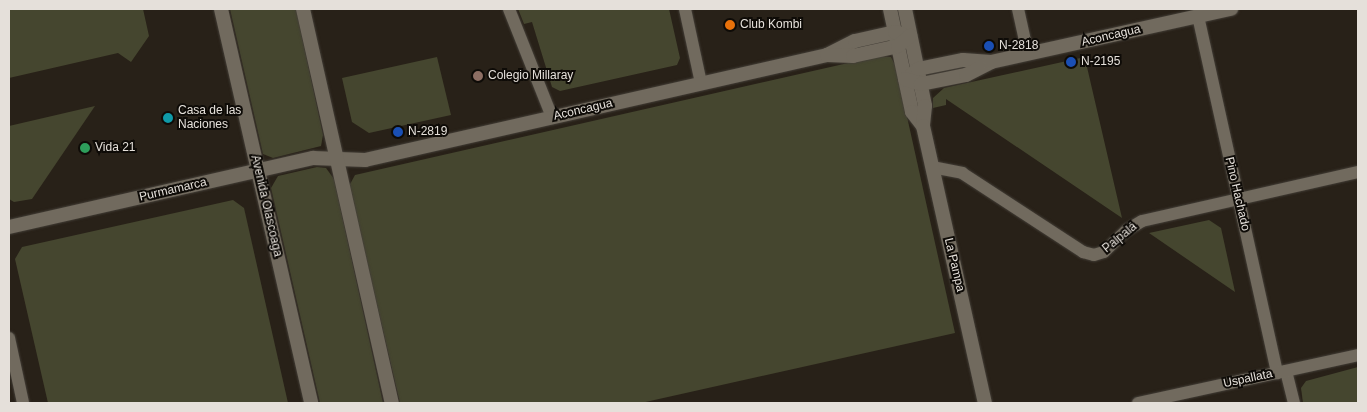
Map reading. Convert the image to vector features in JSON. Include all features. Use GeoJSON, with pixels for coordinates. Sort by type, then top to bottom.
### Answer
{"type":"FeatureCollection","features":[{"type":"Feature","properties":{"kind":"street","name":"Avenida Olascoaga"},"geometry":{"type":"LineString","coordinates":[[221,9],[311,403]]}},
{"type":"Feature","properties":{"kind":"street"},"geometry":{"type":"LineString","coordinates":[[304,9],[392,403]]}},
{"type":"Feature","properties":{"kind":"street"},"geometry":{"type":"LineString","coordinates":[[509,9],[552,117]]}},
{"type":"Feature","properties":{"kind":"street"},"geometry":{"type":"LineString","coordinates":[[685,9],[701,83]]}},
{"type":"Feature","properties":{"kind":"street","name":"La Pampa"},"geometry":{"type":"LineString","coordinates":[[890,9],[912,112],[923,126]]}},
{"type":"Feature","properties":{"kind":"street","name":"La Pampa"},"geometry":{"type":"LineString","coordinates":[[905,9],[926,111],[923,126],[985,403]]}},
{"type":"Feature","properties":{"kind":"street"},"geometry":{"type":"LineString","coordinates":[[1018,9],[1028,54]]}},
{"type":"Feature","properties":{"kind":"street","name":"Aconcagua"},"geometry":{"type":"LineString","coordinates":[[905,79],[921,84],[966,75],[991,62],[1231,9]]}},
{"type":"Feature","properties":{"kind":"street","name":"Pino Hachado"},"geometry":{"type":"LineString","coordinates":[[1198,16],[1238,199],[1282,372],[1294,403]]}},
{"type":"Feature","properties":{"kind":"street","name":"Aconcagua"},"geometry":{"type":"LineString","coordinates":[[337,160],[365,160],[828,54],[854,41],[896,39],[910,36]]}},
{"type":"Feature","properties":{"kind":"street","name":"Aconcagua"},"geometry":{"type":"LineString","coordinates":[[905,79],[918,69],[963,60],[991,62]]}},
{"type":"Feature","properties":{"kind":"street","name":"Purmamarca"},"geometry":{"type":"LineString","coordinates":[[9,227],[313,158],[337,160]]}},
{"type":"Feature","properties":{"kind":"street","name":"Palpalá"},"geometry":{"type":"LineString","coordinates":[[932,166],[967,176],[1090,255],[1104,252],[1127,230],[1142,221],[1358,172]]}},
{"type":"Feature","properties":{"kind":"street"},"geometry":{"type":"LineString","coordinates":[[9,338],[24,403]]}},
{"type":"Feature","properties":{"kind":"street","name":"Uspallata"},"geometry":{"type":"LineString","coordinates":[[1138,403],[1358,355]]}},
{"type":"Feature","properties":{"kind":"green space"},"geometry":{"type":"Polygon","coordinates":[[[9,9],[143,9],[149,36],[131,62],[118,53],[9,78],[9,9]]]}},
{"type":"Feature","properties":{"kind":"green space"},"geometry":{"type":"Polygon","coordinates":[[[230,9],[296,9],[323,135],[321,146],[273,158],[263,154],[230,9]]]}},
{"type":"Feature","properties":{"kind":"green space"},"geometry":{"type":"Polygon","coordinates":[[[518,9],[669,9],[680,58],[677,65],[560,91],[552,87],[532,22],[524,24],[518,9]]]}},
{"type":"Feature","properties":{"kind":"green space"},"geometry":{"type":"Polygon","coordinates":[[[879,56],[891,57],[896,67],[955,333],[641,403],[400,403],[349,186],[355,175],[879,56]]]}},
{"type":"Feature","properties":{"kind":"green space"},"geometry":{"type":"Polygon","coordinates":[[[437,57],[451,115],[369,133],[352,122],[342,78],[437,57]]]}},
{"type":"Feature","properties":{"kind":"green space"},"geometry":{"type":"Polygon","coordinates":[[[1085,57],[1122,218],[946,99],[946,105],[933,108],[933,98],[944,88],[1085,57]]]}},
{"type":"Feature","properties":{"kind":"green space"},"geometry":{"type":"Polygon","coordinates":[[[95,106],[32,199],[14,202],[9,199],[9,126],[95,106]]]}},
{"type":"Feature","properties":{"kind":"green space"},"geometry":{"type":"Polygon","coordinates":[[[317,167],[326,168],[334,179],[383,403],[320,403],[271,188],[278,176],[317,167]]]}},
{"type":"Feature","properties":{"kind":"green space"},"geometry":{"type":"Polygon","coordinates":[[[233,200],[244,208],[288,403],[48,403],[15,259],[22,247],[233,200]]]}},
{"type":"Feature","properties":{"kind":"green space"},"geometry":{"type":"Polygon","coordinates":[[[1209,220],[1221,228],[1235,292],[1149,233],[1209,220]]]}},
{"type":"Feature","properties":{"kind":"green space"},"geometry":{"type":"Polygon","coordinates":[[[1358,367],[1358,403],[1303,403],[1301,388],[1306,381],[1358,367]]]}},
{"type":"Feature","properties":{"kind":"place","name":"Club Kombi"},"geometry":{"type":"Point","coordinates":[730,25]}},
{"type":"Feature","properties":{"kind":"place","name":"N-2818"},"geometry":{"type":"Point","coordinates":[989,46]}},
{"type":"Feature","properties":{"kind":"place","name":"N-2195"},"geometry":{"type":"Point","coordinates":[1071,62]}},
{"type":"Feature","properties":{"kind":"place","name":"Colegio Millaray"},"geometry":{"type":"Point","coordinates":[478,76]}},
{"type":"Feature","properties":{"kind":"place","name":"Casa de las Naciones"},"geometry":{"type":"Point","coordinates":[168,118]}},
{"type":"Feature","properties":{"kind":"place","name":"N-2819"},"geometry":{"type":"Point","coordinates":[398,132]}},
{"type":"Feature","properties":{"kind":"place","name":"Vida 21"},"geometry":{"type":"Point","coordinates":[85,148]}}]}
